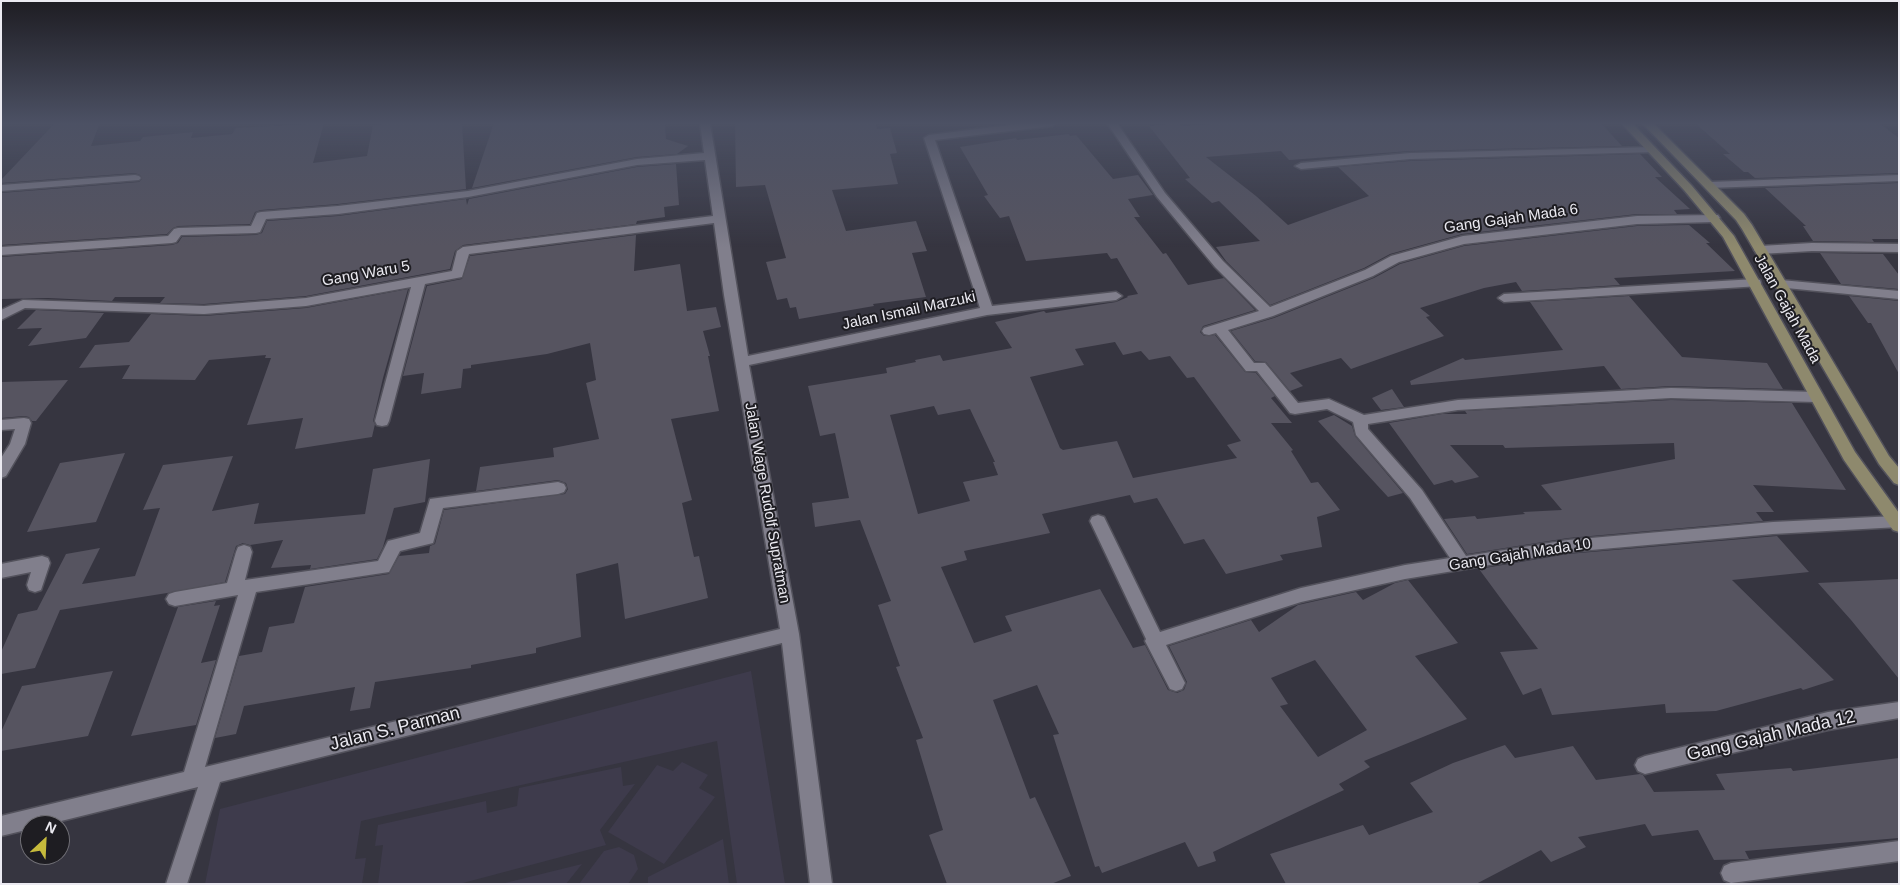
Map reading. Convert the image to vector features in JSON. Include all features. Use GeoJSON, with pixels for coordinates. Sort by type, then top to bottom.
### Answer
{"type":"FeatureCollection","features":[{"type":"Feature","properties":{"kind":"street"},"geometry":{"type":"LineString","coordinates":[[1,250],[172,239],[178,232],[256,229],[261,216],[338,210],[468,194],[625,164]]}},
{"type":"Feature","properties":{"kind":"street","name":"Jalan Wage Rudolf Supratman"},"geometry":{"type":"LineString","coordinates":[[711,164],[730,295],[790,634],[822,884]]}},
{"type":"Feature","properties":{"kind":"street","name":"Jalan Ismail Marzuki"},"geometry":{"type":"LineString","coordinates":[[743,362],[988,311],[938,164]]}},
{"type":"Feature","properties":{"kind":"street"},"geometry":{"type":"LineString","coordinates":[[1140,164],[1161,195],[1219,264],[1268,313]]}},
{"type":"Feature","properties":{"kind":"street"},"geometry":{"type":"LineString","coordinates":[[1301,166],[1320,164]]}},
{"type":"Feature","properties":{"kind":"street","name":"Jalan Gajah Mada"},"geometry":{"type":"LineString","coordinates":[[1665,164],[1728,236],[1849,456],[1897,524]]}},
{"type":"Feature","properties":{"kind":"street","name":"Jalan Gajah Mada"},"geometry":{"type":"LineString","coordinates":[[1688,164],[1740,217],[1782,284],[1884,460],[1899,479]]}},
{"type":"Feature","properties":{"kind":"street"},"geometry":{"type":"LineString","coordinates":[[1,188],[136,178]]}},
{"type":"Feature","properties":{"kind":"street"},"geometry":{"type":"LineString","coordinates":[[1709,186],[1899,178]]}},
{"type":"Feature","properties":{"kind":"street","name":"Gang Gajah Mada 6"},"geometry":{"type":"LineString","coordinates":[[1362,420],[1329,404],[1295,409],[1260,366],[1251,368],[1214,330],[1268,313],[1369,273],[1395,259],[1463,240],[1637,220],[1714,218]]}},
{"type":"Feature","properties":{"kind":"street","name":"Gang Waru 5"},"geometry":{"type":"LineString","coordinates":[[1,316],[23,304],[204,310],[306,302],[458,274],[463,251],[719,219]]}},
{"type":"Feature","properties":{"kind":"street"},"geometry":{"type":"LineString","coordinates":[[1760,250],[1812,247],[1899,248]]}},
{"type":"Feature","properties":{"kind":"street"},"geometry":{"type":"LineString","coordinates":[[382,421],[419,281]]}},
{"type":"Feature","properties":{"kind":"street"},"geometry":{"type":"LineString","coordinates":[[1504,298],[1755,283]]}},
{"type":"Feature","properties":{"kind":"street"},"geometry":{"type":"LineString","coordinates":[[1782,284],[1899,295]]}},
{"type":"Feature","properties":{"kind":"street"},"geometry":{"type":"LineString","coordinates":[[988,311],[1116,296]]}},
{"type":"Feature","properties":{"kind":"street"},"geometry":{"type":"LineString","coordinates":[[1776,322],[1806,326]]}},
{"type":"Feature","properties":{"kind":"street"},"geometry":{"type":"LineString","coordinates":[[1462,563],[1416,494],[1361,431],[1360,424],[1362,420],[1458,405],[1671,393],[1816,397]]}},
{"type":"Feature","properties":{"kind":"street"},"geometry":{"type":"LineString","coordinates":[[1,425],[24,423],[17,444],[1,472]]}},
{"type":"Feature","properties":{"kind":"street"},"geometry":{"type":"LineString","coordinates":[[175,599],[242,587],[383,567],[394,546],[427,538],[436,503],[558,488]]}},
{"type":"Feature","properties":{"kind":"street"},"geometry":{"type":"LineString","coordinates":[[1098,521],[1154,641],[1176,683]]}},
{"type":"Feature","properties":{"kind":"street","name":"Gang Gajah Mada 10"},"geometry":{"type":"LineString","coordinates":[[1154,641],[1300,595],[1405,572],[1568,546],[1773,528],[1897,524]]}},
{"type":"Feature","properties":{"kind":"street"},"geometry":{"type":"LineString","coordinates":[[192,778],[242,587],[244,552]]}},
{"type":"Feature","properties":{"kind":"street"},"geometry":{"type":"LineString","coordinates":[[1,571],[42,563],[35,585]]}},
{"type":"Feature","properties":{"kind":"street","name":"Jalan S. Parman"},"geometry":{"type":"LineString","coordinates":[[1,826],[790,634]]}},
{"type":"Feature","properties":{"kind":"street","name":"Gang Gajah Mada 12"},"geometry":{"type":"LineString","coordinates":[[1645,765],[1828,721],[1899,710]]}},
{"type":"Feature","properties":{"kind":"street"},"geometry":{"type":"LineString","coordinates":[[176,884],[213,773]]}},
{"type":"Feature","properties":{"kind":"street"},"geometry":{"type":"LineString","coordinates":[[1731,873],[1899,851]]}},
{"type":"Feature","properties":{"kind":"shaded area"},"geometry":{"type":"Polygon","coordinates":[[[751,671],[785,884],[737,884],[717,741],[361,821],[355,859],[366,858],[362,884],[205,884],[220,809],[751,671]]]}},
{"type":"Feature","properties":{"kind":"shaded area"},"geometry":{"type":"Polygon","coordinates":[[[682,762],[708,775],[699,788],[715,797],[664,864],[608,832],[657,765],[673,771],[682,762]]]}},
{"type":"Feature","properties":{"kind":"shaded area"},"geometry":{"type":"Polygon","coordinates":[[[621,767],[623,786],[635,784],[600,830],[606,845],[459,884],[378,884],[383,845],[375,846],[378,825],[486,801],[487,813],[517,806],[519,788],[621,767]]]}},
{"type":"Feature","properties":{"kind":"shaded area"},"geometry":{"type":"Polygon","coordinates":[[[723,839],[729,884],[648,884],[648,877],[723,839]]]}},
{"type":"Feature","properties":{"kind":"shaded area"},"geometry":{"type":"Polygon","coordinates":[[[619,847],[634,855],[638,869],[628,884],[579,884],[604,851],[619,847]]]}},
{"type":"Feature","properties":{"kind":"shaded area"},"geometry":{"type":"Polygon","coordinates":[[[582,864],[566,884],[501,884],[582,864]]]}},
{"type":"Feature","properties":{"kind":"building"},"geometry":{"type":"Polygon","coordinates":[[[16,164],[465,164],[466,189],[338,204],[261,210],[255,212],[250,224],[178,226],[167,234],[1,245],[1,193],[139,182],[142,179],[140,175],[135,173],[1,183],[1,180],[16,164]]]}},
{"type":"Feature","properties":{"kind":"building"},"geometry":{"type":"Polygon","coordinates":[[[480,164],[598,164],[472,188],[480,164]]]}},
{"type":"Feature","properties":{"kind":"building"},"geometry":{"type":"Polygon","coordinates":[[[676,164],[679,205],[664,207],[665,217],[637,221],[636,224],[463,245],[455,251],[450,269],[306,296],[204,304],[160,303],[165,297],[115,297],[112,301],[48,298],[1,299],[1,257],[172,245],[178,243],[182,237],[256,235],[262,233],[267,221],[338,216],[466,199],[467,205],[469,199],[637,167],[676,164]]]}},
{"type":"Feature","properties":{"kind":"building"},"geometry":{"type":"Polygon","coordinates":[[[736,164],[893,164],[898,184],[832,190],[846,231],[916,221],[927,251],[912,253],[926,297],[873,304],[874,306],[799,319],[796,307],[790,308],[787,298],[777,300],[766,262],[786,258],[765,185],[736,187],[736,164]]]}},
{"type":"Feature","properties":{"kind":"building"},"geometry":{"type":"Polygon","coordinates":[[[970,164],[1101,164],[1113,179],[1138,175],[1153,195],[1128,199],[1140,217],[1134,217],[1163,254],[1166,253],[1188,285],[1224,278],[1255,310],[1203,326],[1200,332],[1204,336],[1215,335],[1245,372],[1256,373],[1275,396],[1271,398],[1292,423],[1271,423],[1293,450],[1291,451],[1311,483],[1318,482],[1340,510],[1317,517],[1322,547],[1280,555],[1283,560],[1226,574],[1204,539],[1184,544],[1157,498],[1134,503],[1130,495],[1042,514],[1050,533],[964,551],[967,560],[941,567],[974,643],[1012,631],[1005,616],[1100,589],[1133,648],[1145,645],[1168,690],[1177,693],[1184,690],[1187,682],[1169,646],[1251,620],[1259,632],[1298,605],[1356,592],[1363,600],[1395,583],[1408,580],[1458,643],[1415,656],[1467,719],[1364,761],[1370,767],[1339,784],[1344,790],[1213,852],[1216,861],[1198,867],[1185,842],[1102,873],[1099,866],[1095,867],[1053,735],[1059,734],[1037,685],[993,700],[1030,799],[1035,797],[1071,876],[1051,884],[947,884],[929,835],[943,830],[916,740],[923,738],[896,667],[900,666],[878,605],[891,601],[860,520],[815,527],[812,503],[849,498],[835,433],[820,436],[808,386],[887,373],[886,368],[940,355],[943,361],[1012,348],[995,322],[1044,311],[1046,313],[1116,302],[1127,296],[1138,294],[1117,258],[1111,259],[1107,253],[1026,261],[1009,216],[1000,218],[984,196],[988,195],[970,164]],[[1115,342],[1075,349],[1084,365],[1030,377],[1060,448],[1063,450],[1117,441],[1133,478],[1237,458],[1227,445],[1241,441],[1194,377],[1187,378],[1170,356],[1149,360],[1141,351],[1123,355],[1115,342]],[[934,406],[890,415],[918,514],[970,501],[963,482],[998,475],[993,462],[995,462],[970,409],[938,415],[934,406]],[[1315,660],[1271,678],[1288,704],[1280,706],[1318,757],[1367,730],[1315,660]]]}},
{"type":"Feature","properties":{"kind":"building"},"geometry":{"type":"Polygon","coordinates":[[[1179,164],[1215,164],[1256,196],[1288,225],[1369,196],[1338,167],[1370,164],[1650,164],[1662,177],[1655,177],[1690,209],[1674,210],[1677,214],[1637,214],[1462,234],[1390,254],[1364,268],[1270,305],[1226,261],[1216,247],[1260,241],[1219,201],[1212,203],[1185,179],[1190,178],[1179,164]]]}},
{"type":"Feature","properties":{"kind":"building"},"geometry":{"type":"Polygon","coordinates":[[[1735,164],[1899,164],[1899,173],[1755,178],[1748,172],[1744,172],[1735,164]]]}},
{"type":"Feature","properties":{"kind":"building"},"geometry":{"type":"Polygon","coordinates":[[[1899,183],[1899,239],[1872,239],[1874,242],[1813,241],[1803,226],[1806,226],[1765,188],[1899,183]]]}},
{"type":"Feature","properties":{"kind":"building"},"geometry":{"type":"Polygon","coordinates":[[[1689,225],[1710,243],[1706,243],[1735,271],[1614,278],[1620,285],[1522,291],[1516,282],[1484,288],[1420,308],[1430,316],[1426,317],[1444,336],[1351,369],[1341,358],[1290,373],[1303,386],[1290,391],[1266,362],[1255,361],[1231,331],[1274,318],[1374,278],[1400,264],[1464,246],[1637,226],[1689,225]]]}},
{"type":"Feature","properties":{"kind":"building"},"geometry":{"type":"Polygon","coordinates":[[[636,235],[634,271],[680,264],[687,311],[716,307],[721,327],[703,331],[710,356],[708,356],[719,411],[671,419],[692,500],[682,503],[694,557],[699,556],[708,598],[625,619],[618,563],[576,574],[581,637],[536,648],[536,653],[471,665],[471,668],[375,682],[370,708],[350,711],[355,687],[244,706],[236,734],[215,738],[239,656],[262,652],[269,627],[294,623],[305,587],[389,574],[399,556],[429,553],[430,546],[435,544],[444,510],[565,494],[568,489],[566,483],[558,480],[476,491],[480,467],[554,457],[553,448],[599,439],[586,383],[596,380],[590,343],[547,354],[471,365],[471,368],[463,369],[461,388],[421,394],[424,373],[403,376],[427,286],[462,279],[470,256],[636,235]]]}},
{"type":"Feature","properties":{"kind":"building"},"geometry":{"type":"Polygon","coordinates":[[[1820,253],[1883,254],[1899,275],[1899,289],[1841,284],[1820,253]]]}},
{"type":"Feature","properties":{"kind":"building"},"geometry":{"type":"Polygon","coordinates":[[[408,289],[383,378],[373,421],[375,424],[372,437],[295,449],[303,418],[247,425],[271,358],[265,358],[266,355],[209,360],[195,380],[122,379],[130,365],[79,368],[95,345],[129,342],[151,314],[204,316],[306,308],[408,289]]]}},
{"type":"Feature","properties":{"kind":"building"},"geometry":{"type":"Polygon","coordinates":[[[1629,296],[1682,357],[1767,363],[1783,389],[1671,386],[1621,389],[1604,366],[1411,385],[1410,381],[1463,358],[1465,360],[1563,350],[1530,302],[1629,296]]]}},
{"type":"Feature","properties":{"kind":"building"},"geometry":{"type":"Polygon","coordinates":[[[1849,296],[1899,301],[1899,374],[1871,323],[1868,323],[1849,296]]]}},
{"type":"Feature","properties":{"kind":"building"},"geometry":{"type":"Polygon","coordinates":[[[36,310],[104,313],[86,338],[28,346],[42,328],[17,329],[36,310]]]}},
{"type":"Feature","properties":{"kind":"building"},"geometry":{"type":"Polygon","coordinates":[[[68,380],[36,421],[32,421],[29,417],[24,416],[1,418],[1,382],[68,380]]]}},
{"type":"Feature","properties":{"kind":"building"},"geometry":{"type":"Polygon","coordinates":[[[1392,389],[1404,407],[1381,410],[1372,398],[1392,389]]]}},
{"type":"Feature","properties":{"kind":"building"},"geometry":{"type":"Polygon","coordinates":[[[1671,400],[1792,403],[1846,490],[1753,485],[1774,512],[1756,512],[1763,521],[1568,538],[1467,554],[1444,519],[1475,516],[1477,519],[1525,514],[1523,512],[1562,510],[1541,485],[1675,459],[1674,443],[1505,448],[1503,445],[1450,445],[1479,477],[1455,483],[1452,480],[1434,485],[1389,423],[1442,414],[1467,414],[1465,411],[1671,400]]]}},
{"type":"Feature","properties":{"kind":"building"},"geometry":{"type":"Polygon","coordinates":[[[1334,415],[1352,426],[1355,436],[1403,493],[1388,497],[1318,421],[1334,415]]]}},
{"type":"Feature","properties":{"kind":"building"},"geometry":{"type":"Polygon","coordinates":[[[125,453],[96,522],[27,532],[60,463],[125,453]]]}},
{"type":"Feature","properties":{"kind":"building"},"geometry":{"type":"Polygon","coordinates":[[[233,456],[212,511],[259,503],[254,524],[365,514],[373,469],[430,459],[425,502],[394,508],[383,547],[377,559],[310,569],[311,565],[271,568],[283,540],[250,545],[243,543],[236,546],[225,582],[60,610],[35,668],[1,674],[1,652],[18,614],[37,610],[66,554],[100,548],[82,584],[135,576],[160,508],[143,510],[163,465],[233,456]]]}},
{"type":"Feature","properties":{"kind":"building"},"geometry":{"type":"Polygon","coordinates":[[[1777,536],[1809,572],[1732,580],[1834,680],[1803,690],[1801,688],[1716,711],[1666,713],[1665,704],[1552,715],[1541,688],[1523,695],[1500,652],[1538,649],[1479,569],[1568,554],[1777,536]]]}},
{"type":"Feature","properties":{"kind":"building"},"geometry":{"type":"Polygon","coordinates":[[[1899,579],[1899,679],[1818,583],[1899,579]]]}},
{"type":"Feature","properties":{"kind":"building"},"geometry":{"type":"Polygon","coordinates":[[[216,601],[214,606],[220,605],[201,663],[216,660],[196,725],[131,736],[178,607],[216,601]]]}},
{"type":"Feature","properties":{"kind":"building"},"geometry":{"type":"Polygon","coordinates":[[[113,671],[88,736],[1,751],[1,732],[22,686],[113,671]]]}},
{"type":"Feature","properties":{"kind":"building"},"geometry":{"type":"Polygon","coordinates":[[[1505,745],[1515,758],[1573,746],[1596,780],[1640,774],[1643,775],[1654,792],[1725,790],[1716,774],[1791,768],[1793,771],[1899,758],[1899,838],[1745,851],[1749,859],[1714,860],[1698,830],[1652,836],[1645,824],[1578,837],[1586,847],[1551,862],[1541,850],[1476,884],[1286,884],[1270,854],[1363,825],[1369,835],[1433,812],[1410,783],[1453,763],[1505,745]]]}}]}
